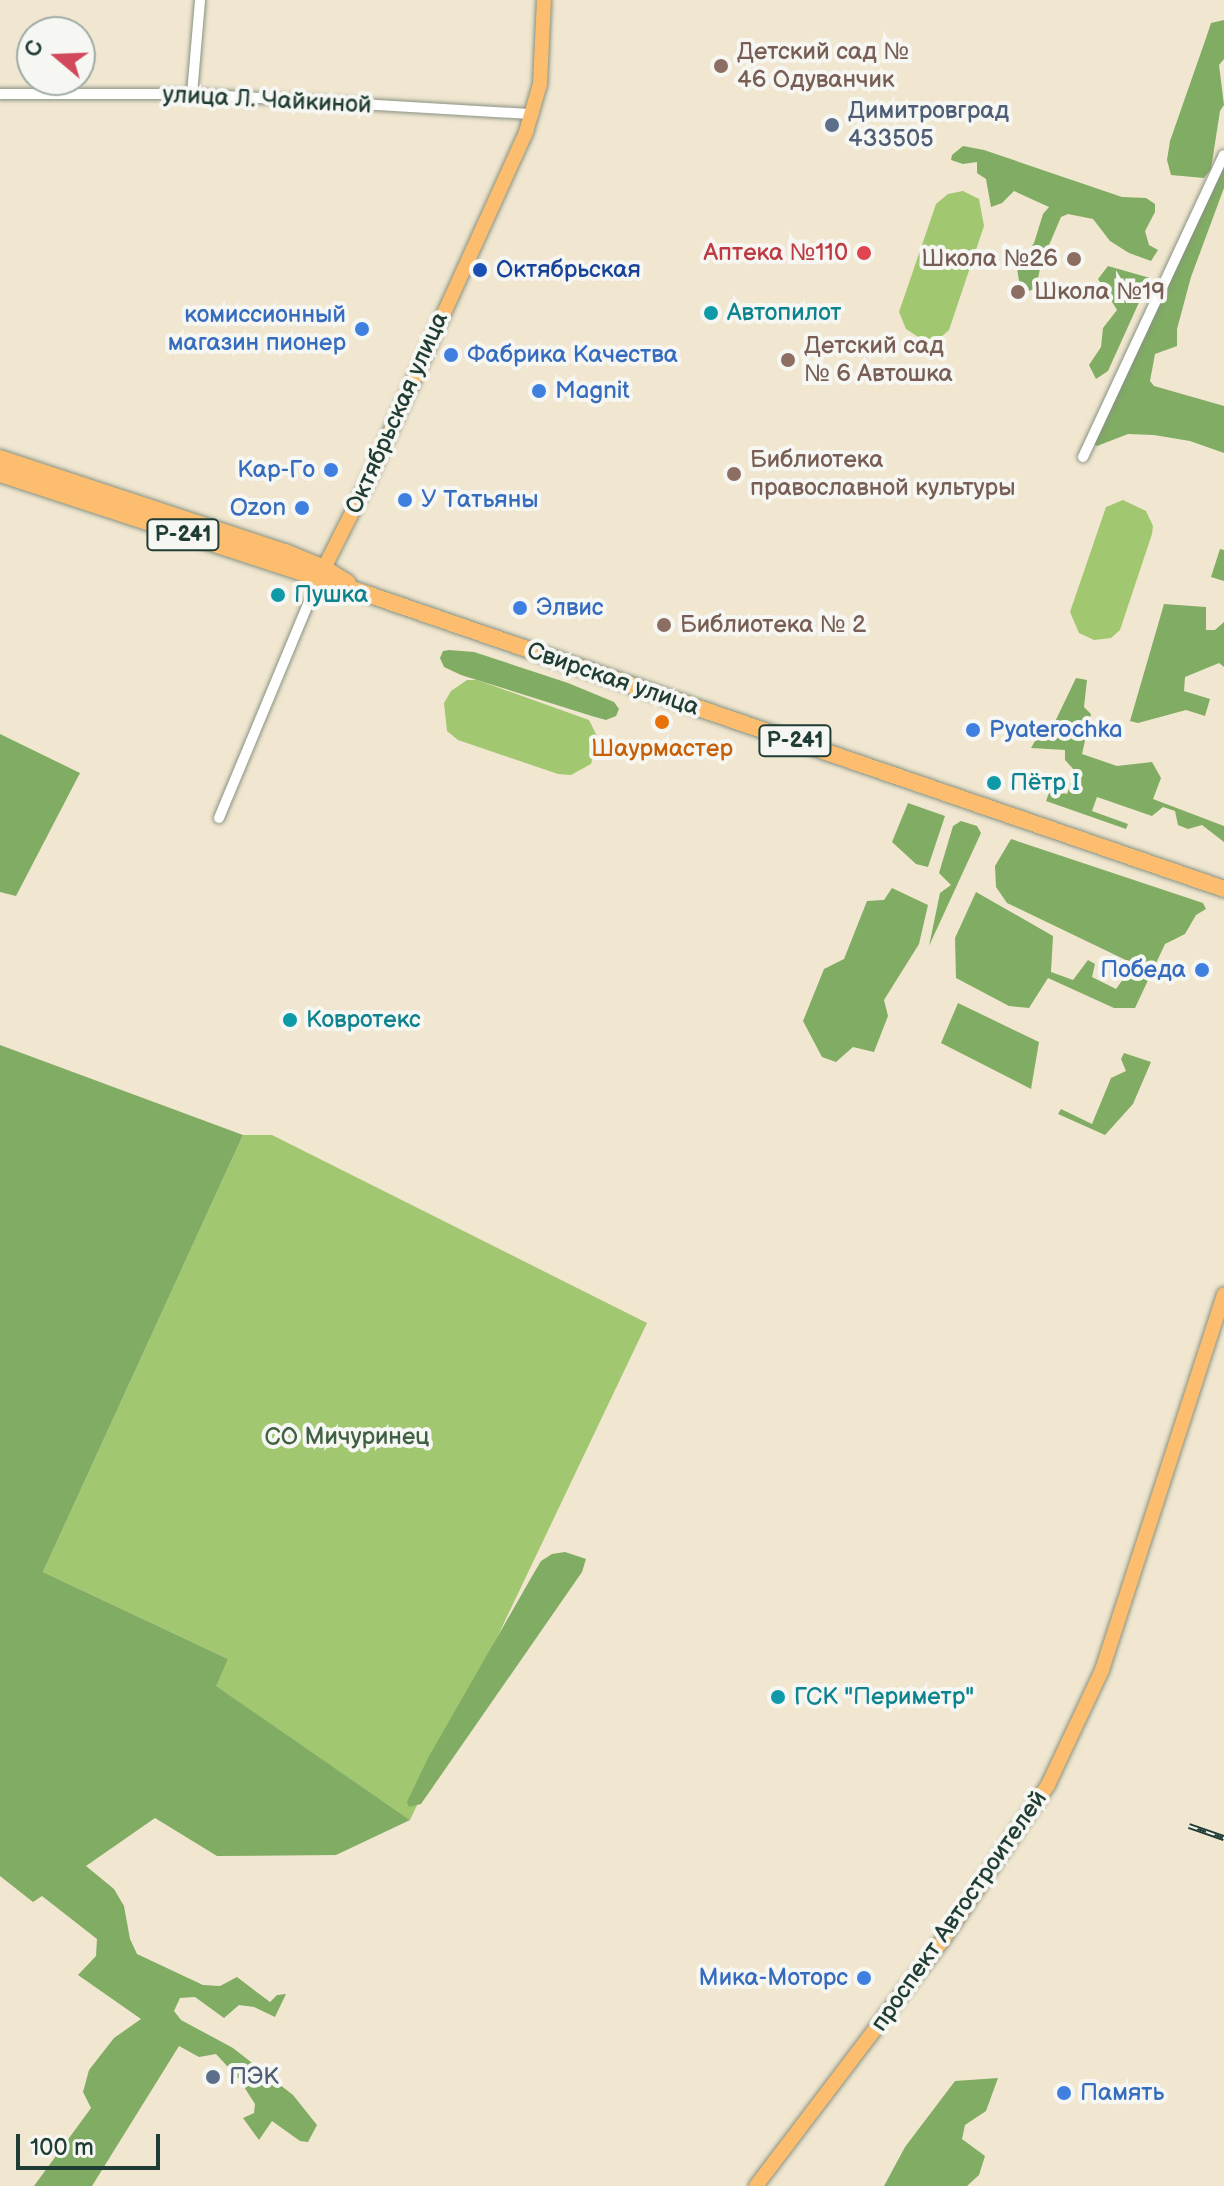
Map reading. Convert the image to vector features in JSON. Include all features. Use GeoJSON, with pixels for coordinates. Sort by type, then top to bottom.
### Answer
{"type":"FeatureCollection","features":[{"type":"Feature","properties":{"kind":"highway","name":"Р-241"},"geometry":{"type":"LineString","coordinates":[[0,458],[285,552],[321,574]]}},
{"type":"Feature","properties":{"kind":"highway","name":"Свирская улица"},"geometry":{"type":"LineString","coordinates":[[0,474],[321,574],[367,594],[1224,889]]}},
{"type":"Feature","properties":{"kind":"main road","name":"Октябрьская улица"},"geometry":{"type":"LineString","coordinates":[[321,574],[366,485],[533,114],[540,84],[544,0]]}},
{"type":"Feature","properties":{"kind":"main road","name":"проспект Автостроителей"},"geometry":{"type":"LineString","coordinates":[[756,2186],[952,1927],[1048,1785],[1102,1670],[1224,1294]]}},
{"type":"Feature","properties":{"kind":"street"},"geometry":{"type":"LineString","coordinates":[[192,94],[200,0]]}},
{"type":"Feature","properties":{"kind":"street","name":"улица Л. Чайкиной"},"geometry":{"type":"LineString","coordinates":[[0,94],[192,94],[533,114]]}},
{"type":"Feature","properties":{"kind":"street"},"geometry":{"type":"LineString","coordinates":[[1083,457],[1224,155]]}},
{"type":"Feature","properties":{"kind":"street","name":"Октябрьская улица"},"geometry":{"type":"LineString","coordinates":[[219,818],[321,574]]}},
{"type":"Feature","properties":{"kind":"green space"},"geometry":{"type":"Polygon","coordinates":[[[1224,20],[1224,59],[1219,65],[1224,105],[1220,111],[1211,169],[1204,178],[1171,175],[1167,160],[1170,141],[1211,23],[1224,20]]]}},
{"type":"Feature","properties":{"kind":"green space"},"geometry":{"type":"Polygon","coordinates":[[[963,146],[984,150],[1122,197],[1146,198],[1155,204],[1155,212],[1145,231],[1149,245],[1158,250],[1151,261],[1129,253],[1110,241],[1093,219],[1068,214],[1061,217],[1041,264],[1036,288],[1029,291],[1019,281],[1017,268],[1034,243],[1043,214],[1049,207],[1014,191],[1002,203],[991,207],[986,179],[977,173],[977,162],[963,164],[951,160],[952,155],[963,146]]]}},
{"type":"Feature","properties":{"kind":"green space"},"geometry":{"type":"Polygon","coordinates":[[[1224,167],[1224,188],[1191,277],[1177,329],[1177,346],[1155,354],[1150,381],[1154,386],[1224,406],[1224,453],[1190,441],[1154,435],[1128,434],[1097,446],[1093,444],[1224,167]]]}},
{"type":"Feature","properties":{"kind":"green space"},"geometry":{"type":"Polygon","coordinates":[[[963,191],[979,199],[984,226],[949,330],[940,338],[923,340],[906,329],[899,312],[936,204],[948,194],[963,191]]]}},
{"type":"Feature","properties":{"kind":"green space"},"geometry":{"type":"Polygon","coordinates":[[[1108,266],[1150,278],[1108,371],[1096,379],[1089,365],[1101,347],[1103,328],[1117,310],[1098,279],[1108,266]]]}},
{"type":"Feature","properties":{"kind":"green space"},"geometry":{"type":"Polygon","coordinates":[[[1123,500],[1146,511],[1153,526],[1152,534],[1120,630],[1111,638],[1094,640],[1079,633],[1070,612],[1106,507],[1123,500]]]}},
{"type":"Feature","properties":{"kind":"green space"},"geometry":{"type":"Polygon","coordinates":[[[1220,549],[1224,550],[1224,581],[1211,577],[1220,549]]]}},
{"type":"Feature","properties":{"kind":"green space"},"geometry":{"type":"Polygon","coordinates":[[[1164,604],[1206,607],[1206,630],[1215,630],[1224,622],[1224,667],[1219,663],[1185,677],[1184,691],[1210,699],[1205,716],[1186,710],[1138,723],[1130,721],[1164,604]]]}},
{"type":"Feature","properties":{"kind":"green space"},"geometry":{"type":"Polygon","coordinates":[[[443,651],[474,652],[568,683],[614,702],[619,709],[616,716],[606,720],[461,675],[444,667],[440,658],[443,651]]]}},
{"type":"Feature","properties":{"kind":"green space"},"geometry":{"type":"Polygon","coordinates":[[[1076,678],[1087,680],[1084,707],[1091,714],[1082,754],[1117,766],[1152,762],[1161,778],[1153,799],[1224,826],[1224,842],[1202,825],[1188,829],[1178,825],[1175,811],[1163,807],[1152,816],[1097,797],[1092,811],[1128,824],[1126,829],[1046,801],[1050,790],[1067,794],[1075,771],[1065,760],[1065,750],[1031,748],[1040,732],[1051,730],[1076,678]]]}},
{"type":"Feature","properties":{"kind":"green space"},"geometry":{"type":"Polygon","coordinates":[[[467,680],[477,680],[589,720],[598,738],[591,764],[571,775],[558,774],[458,740],[447,731],[444,703],[451,691],[467,680]]]}},
{"type":"Feature","properties":{"kind":"green space"},"geometry":{"type":"Polygon","coordinates":[[[0,734],[80,773],[16,896],[0,892],[0,734]]]}},
{"type":"Feature","properties":{"kind":"green space"},"geometry":{"type":"Polygon","coordinates":[[[908,803],[945,816],[928,867],[916,864],[892,842],[908,803]]]}},
{"type":"Feature","properties":{"kind":"green space"},"geometry":{"type":"Polygon","coordinates":[[[961,821],[977,826],[981,833],[929,946],[940,893],[951,885],[939,873],[953,826],[961,821]]]}},
{"type":"Feature","properties":{"kind":"green space"},"geometry":{"type":"Polygon","coordinates":[[[1011,839],[1203,903],[1206,909],[1196,915],[1185,934],[1165,944],[1135,1008],[1114,1008],[1048,978],[1029,1008],[1009,1006],[956,978],[955,938],[976,892],[1053,936],[1051,972],[1073,980],[1088,960],[1095,964],[1092,977],[1116,989],[1134,964],[1007,903],[996,887],[995,866],[1011,839]]]}},
{"type":"Feature","properties":{"kind":"green space"},"geometry":{"type":"Polygon","coordinates":[[[892,888],[928,905],[919,944],[884,1000],[888,1016],[874,1052],[853,1047],[836,1062],[822,1057],[803,1021],[824,969],[844,959],[867,901],[884,900],[892,888]]]}},
{"type":"Feature","properties":{"kind":"green space"},"geometry":{"type":"Polygon","coordinates":[[[958,1003],[1039,1042],[1031,1089],[941,1043],[958,1003]]]}},
{"type":"Feature","properties":{"kind":"green space"},"geometry":{"type":"Polygon","coordinates":[[[0,1045],[243,1135],[43,1572],[228,1659],[216,1686],[410,1820],[336,1855],[217,1856],[155,1818],[86,1866],[114,1889],[124,1906],[130,1939],[137,1954],[203,1985],[220,1986],[237,1977],[270,2002],[277,1995],[286,1994],[275,2017],[254,2007],[239,2005],[224,2018],[195,1997],[180,1998],[174,2011],[181,2020],[233,2048],[293,2095],[317,2125],[308,2142],[300,2141],[272,2121],[259,2140],[243,2118],[254,2113],[255,2104],[239,2079],[216,2054],[199,2057],[179,2046],[92,2186],[34,2186],[91,2108],[83,2092],[89,2070],[114,2038],[141,2019],[78,1975],[96,1956],[97,1939],[42,1896],[33,1902],[0,1876],[0,1045]]]}},
{"type":"Feature","properties":{"kind":"green space"},"geometry":{"type":"Polygon","coordinates":[[[1124,1053],[1151,1062],[1133,1104],[1105,1135],[1058,1114],[1061,1109],[1092,1124],[1111,1078],[1126,1071],[1121,1059],[1124,1053]]]}},
{"type":"Feature","properties":{"kind":"green space","name":"СО Мичуринец"},"geometry":{"type":"Polygon","coordinates":[[[243,1135],[272,1135],[647,1323],[410,1820],[215,1686],[228,1659],[43,1572],[243,1135]]]}},
{"type":"Feature","properties":{"kind":"green space"},"geometry":{"type":"Polygon","coordinates":[[[565,1552],[586,1559],[582,1572],[421,1804],[409,1807],[407,1802],[428,1758],[541,1561],[552,1554],[565,1552]]]}},
{"type":"Feature","properties":{"kind":"green space"},"geometry":{"type":"Polygon","coordinates":[[[998,2078],[986,2111],[965,2125],[962,2139],[985,2156],[979,2175],[967,2186],[884,2186],[905,2147],[955,2081],[998,2078]]]}},
{"type":"Feature","properties":{"kind":"railway"},"geometry":{"type":"LineString","coordinates":[[1189,1826],[1224,1838]]}},
{"type":"Feature","properties":{"kind":"place","name":"Детский сад № 46 Одуванчик"},"geometry":{"type":"Point","coordinates":[721,66]}},
{"type":"Feature","properties":{"kind":"place","name":"Димитровград 433505"},"geometry":{"type":"Point","coordinates":[832,125]}},
{"type":"Feature","properties":{"kind":"place","name":"Аптека №110"},"geometry":{"type":"Point","coordinates":[864,253]}},
{"type":"Feature","properties":{"kind":"place","name":"Школа №26"},"geometry":{"type":"Point","coordinates":[1074,259]}},
{"type":"Feature","properties":{"kind":"place","name":"Октябрьская"},"geometry":{"type":"Point","coordinates":[480,270]}},
{"type":"Feature","properties":{"kind":"place","name":"Школа №19"},"geometry":{"type":"Point","coordinates":[1018,292]}},
{"type":"Feature","properties":{"kind":"place","name":"Автопилот"},"geometry":{"type":"Point","coordinates":[711,313]}},
{"type":"Feature","properties":{"kind":"place","name":"комиссионный магазин пионер"},"geometry":{"type":"Point","coordinates":[362,329]}},
{"type":"Feature","properties":{"kind":"place","name":"Фабрика Качества"},"geometry":{"type":"Point","coordinates":[451,355]}},
{"type":"Feature","properties":{"kind":"place","name":"Детский сад № 6 Автошка"},"geometry":{"type":"Point","coordinates":[788,360]}},
{"type":"Feature","properties":{"kind":"place","name":"Magnit"},"geometry":{"type":"Point","coordinates":[539,391]}},
{"type":"Feature","properties":{"kind":"place","name":"Кар-Го"},"geometry":{"type":"Point","coordinates":[331,470]}},
{"type":"Feature","properties":{"kind":"place","name":"Библиотека православной культуры"},"geometry":{"type":"Point","coordinates":[734,474]}},
{"type":"Feature","properties":{"kind":"place","name":"У Татьяны"},"geometry":{"type":"Point","coordinates":[405,500]}},
{"type":"Feature","properties":{"kind":"place","name":"Ozon"},"geometry":{"type":"Point","coordinates":[302,508]}},
{"type":"Feature","properties":{"kind":"place","name":"Пушка"},"geometry":{"type":"Point","coordinates":[278,595]}},
{"type":"Feature","properties":{"kind":"place","name":"Элвис"},"geometry":{"type":"Point","coordinates":[520,608]}},
{"type":"Feature","properties":{"kind":"place","name":"Библиотека № 2"},"geometry":{"type":"Point","coordinates":[664,625]}},
{"type":"Feature","properties":{"kind":"place","name":"Шаурмастер"},"geometry":{"type":"Point","coordinates":[662,722]}},
{"type":"Feature","properties":{"kind":"place","name":"Pyaterochka"},"geometry":{"type":"Point","coordinates":[973,730]}},
{"type":"Feature","properties":{"kind":"place","name":"Пётр I"},"geometry":{"type":"Point","coordinates":[994,783]}},
{"type":"Feature","properties":{"kind":"place","name":"Победа"},"geometry":{"type":"Point","coordinates":[1202,970]}},
{"type":"Feature","properties":{"kind":"place","name":"Ковротекс"},"geometry":{"type":"Point","coordinates":[290,1020]}},
{"type":"Feature","properties":{"kind":"place","name":"ГСК \"Периметр\""},"geometry":{"type":"Point","coordinates":[778,1697]}},
{"type":"Feature","properties":{"kind":"place","name":"Мика-Моторс"},"geometry":{"type":"Point","coordinates":[864,1978]}},
{"type":"Feature","properties":{"kind":"place","name":"ПЭК"},"geometry":{"type":"Point","coordinates":[213,2077]}},
{"type":"Feature","properties":{"kind":"place","name":"Память"},"geometry":{"type":"Point","coordinates":[1064,2093]}}]}
